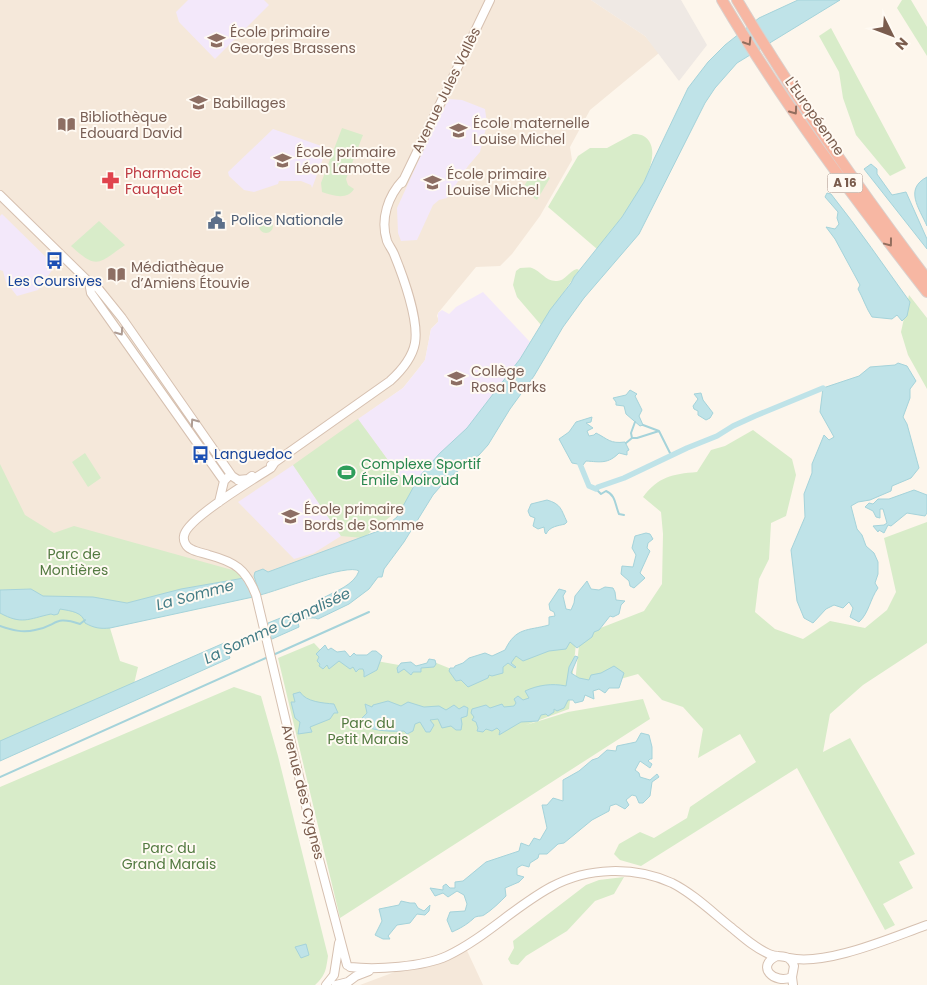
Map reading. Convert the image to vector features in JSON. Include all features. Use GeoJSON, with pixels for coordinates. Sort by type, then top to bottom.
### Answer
{"type":"FeatureCollection","features":[{"type":"Feature","properties":{"kind":"highway","name":"L'Européenne"},"geometry":{"type":"LineString","coordinates":[[722,0],[766,71],[842,179],[927,292]]}},
{"type":"Feature","properties":{"kind":"highway","name":"L'Européenne"},"geometry":{"type":"LineString","coordinates":[[739,3],[864,192],[927,279]]}},
{"type":"Feature","properties":{"kind":"street","name":"Avenue Jules Vallès"},"geometry":{"type":"LineString","coordinates":[[275,462],[390,381],[403,369],[409,359],[415,344],[415,323],[393,252],[387,218],[402,180],[490,0]]}},
{"type":"Feature","properties":{"kind":"street"},"geometry":{"type":"LineString","coordinates":[[0,195],[88,282],[97,287],[122,318],[239,484],[235,490]]}},
{"type":"Feature","properties":{"kind":"street"},"geometry":{"type":"LineString","coordinates":[[88,282],[91,293],[224,483],[226,490],[235,490]]}},
{"type":"Feature","properties":{"kind":"street"},"geometry":{"type":"LineString","coordinates":[[219,502],[227,478],[248,479],[275,462]]}},
{"type":"Feature","properties":{"kind":"street"},"geometry":{"type":"LineString","coordinates":[[219,502],[271,468],[275,462]]}},
{"type":"Feature","properties":{"kind":"street","name":"Avenue des Cygnes"},"geometry":{"type":"LineString","coordinates":[[219,502],[190,526],[184,536],[184,541],[192,550],[231,562],[248,577],[256,595],[294,760],[340,941],[349,966]]}},
{"type":"Feature","properties":{"kind":"street"},"geometry":{"type":"LineString","coordinates":[[326,985],[342,964],[376,968],[435,961],[460,949],[487,932],[540,893],[562,882],[588,874],[617,870],[645,874],[672,883],[708,908],[755,947],[771,955],[811,960],[842,953],[927,925]]}},
{"type":"Feature","properties":{"kind":"street","name":"Avenue des Cygnes"},"geometry":{"type":"LineString","coordinates":[[335,971],[340,941]]}},
{"type":"Feature","properties":{"kind":"street"},"geometry":{"type":"LineString","coordinates":[[755,947],[767,967],[770,977],[782,984],[793,978],[811,960]]}},
{"type":"Feature","properties":{"kind":"street"},"geometry":{"type":"LineString","coordinates":[[767,967],[772,959],[777,956]]}},
{"type":"Feature","properties":{"kind":"street"},"geometry":{"type":"LineString","coordinates":[[789,958],[794,966],[793,978]]}},
{"type":"Feature","properties":{"kind":"street"},"geometry":{"type":"LineString","coordinates":[[349,966],[353,974],[352,978]]}},
{"type":"Feature","properties":{"kind":"street"},"geometry":{"type":"LineString","coordinates":[[335,971],[335,979],[338,984],[348,982],[352,978],[376,968]]}},
{"type":"Feature","properties":{"kind":"shaded area"},"geometry":{"type":"Polygon","coordinates":[[[0,0],[591,0],[645,36],[659,53],[590,110],[570,147],[572,160],[540,216],[512,254],[500,266],[476,267],[438,313],[439,321],[431,329],[425,360],[419,368],[403,388],[359,419],[401,478],[419,477],[405,505],[340,556],[334,565],[129,606],[0,601],[0,0]]]}},
{"type":"Feature","properties":{"kind":"shaded area","name":"École primaire Georges Brassens"},"geometry":{"type":"Polygon","coordinates":[[[188,0],[264,0],[269,5],[215,59],[179,22],[176,12],[188,0]]]}},
{"type":"Feature","properties":{"kind":"shaded area"},"geometry":{"type":"Polygon","coordinates":[[[591,0],[681,0],[707,45],[679,81],[645,36],[591,0]]]}},
{"type":"Feature","properties":{"kind":"shaded area","name":"École primaire Louise Michel"},"geometry":{"type":"Polygon","coordinates":[[[449,99],[462,100],[485,109],[487,124],[480,152],[468,166],[447,198],[439,200],[433,205],[417,240],[401,241],[398,233],[397,208],[449,99]]]}},
{"type":"Feature","properties":{"kind":"shaded area","name":"École primaire Léon Lamotte"},"geometry":{"type":"Polygon","coordinates":[[[273,129],[327,148],[312,188],[311,185],[301,181],[279,181],[278,184],[254,192],[244,190],[229,176],[228,172],[273,129]]]}},
{"type":"Feature","properties":{"kind":"shaded area"},"geometry":{"type":"Polygon","coordinates":[[[2,214],[55,266],[38,290],[17,296],[6,282],[3,271],[0,270],[0,216],[2,214]]]}},
{"type":"Feature","properties":{"kind":"shaded area","name":"Collège Rosa Parks"},"geometry":{"type":"Polygon","coordinates":[[[483,292],[530,342],[520,359],[467,428],[439,454],[419,477],[401,478],[358,419],[403,388],[419,368],[425,360],[431,329],[438,322],[438,313],[442,310],[449,314],[456,307],[483,292]]]}},
{"type":"Feature","properties":{"kind":"shaded area","name":"École primaire Bords de Somme"},"geometry":{"type":"Polygon","coordinates":[[[293,465],[341,536],[314,553],[294,559],[238,502],[293,465]]]}},
{"type":"Feature","properties":{"kind":"shaded area"},"geometry":{"type":"Polygon","coordinates":[[[463,942],[483,985],[360,985],[437,956],[463,942]]]}},
{"type":"Feature","properties":{"kind":"green space"},"geometry":{"type":"Polygon","coordinates":[[[902,0],[911,0],[927,27],[927,56],[897,8],[902,0]]]}},
{"type":"Feature","properties":{"kind":"green space"},"geometry":{"type":"Polygon","coordinates":[[[831,28],[906,168],[890,176],[856,135],[843,98],[839,72],[819,36],[831,28]]]}},
{"type":"Feature","properties":{"kind":"green space"},"geometry":{"type":"Polygon","coordinates":[[[342,128],[363,135],[346,179],[348,185],[354,189],[348,195],[340,196],[322,192],[321,183],[342,128]]]}},
{"type":"Feature","properties":{"kind":"green space"},"geometry":{"type":"Polygon","coordinates":[[[633,134],[642,135],[649,141],[652,152],[650,166],[644,181],[625,213],[597,249],[548,207],[578,156],[590,148],[607,148],[633,134]]]}},
{"type":"Feature","properties":{"kind":"green space"},"geometry":{"type":"Polygon","coordinates":[[[535,169],[550,178],[537,200],[522,189],[535,169]]]}},
{"type":"Feature","properties":{"kind":"green space"},"geometry":{"type":"Polygon","coordinates":[[[266,219],[271,221],[273,226],[271,231],[266,233],[261,231],[259,226],[261,221],[266,219]]]}},
{"type":"Feature","properties":{"kind":"green space"},"geometry":{"type":"Polygon","coordinates":[[[99,221],[125,245],[109,257],[98,262],[87,259],[71,246],[99,221]]]}},
{"type":"Feature","properties":{"kind":"green space"},"geometry":{"type":"Polygon","coordinates":[[[520,268],[535,269],[553,281],[560,281],[574,270],[579,270],[541,325],[517,297],[513,285],[516,271],[520,268]]]}},
{"type":"Feature","properties":{"kind":"green space"},"geometry":{"type":"Polygon","coordinates":[[[909,295],[927,318],[927,389],[908,355],[901,332],[909,295]]]}},
{"type":"Feature","properties":{"kind":"green space","name":"Complexe Sportif Émile Moiroud"},"geometry":{"type":"Polygon","coordinates":[[[358,419],[401,478],[414,489],[405,505],[363,538],[341,536],[293,465],[358,419]]]}},
{"type":"Feature","properties":{"kind":"green space"},"geometry":{"type":"Polygon","coordinates":[[[753,430],[792,459],[796,475],[786,516],[771,523],[769,559],[759,579],[755,612],[775,629],[803,639],[830,621],[865,628],[887,610],[896,592],[884,538],[927,522],[927,643],[863,685],[830,714],[823,752],[850,738],[915,854],[899,862],[913,888],[883,904],[895,925],[885,930],[797,768],[641,866],[620,860],[614,854],[619,844],[640,832],[654,838],[687,818],[690,807],[756,762],[740,734],[698,758],[703,729],[683,707],[662,700],[638,674],[574,692],[580,636],[644,611],[662,584],[663,534],[661,512],[643,497],[654,485],[666,478],[697,472],[711,450],[725,446],[753,430]]]}},
{"type":"Feature","properties":{"kind":"green space"},"geometry":{"type":"Polygon","coordinates":[[[85,453],[101,478],[88,487],[72,462],[85,453]]]}},
{"type":"Feature","properties":{"kind":"green space","name":"Parc de Montières"},"geometry":{"type":"Polygon","coordinates":[[[0,464],[25,515],[54,533],[74,526],[236,571],[244,578],[181,589],[127,603],[93,597],[43,596],[31,589],[0,590],[0,464]]]}},
{"type":"Feature","properties":{"kind":"green space"},"geometry":{"type":"Polygon","coordinates":[[[0,608],[76,608],[110,628],[120,661],[138,667],[134,684],[0,743],[0,608]]]}},
{"type":"Feature","properties":{"kind":"green space","name":"Parc du Petit Marais"},"geometry":{"type":"Polygon","coordinates":[[[578,625],[569,709],[526,725],[568,712],[643,699],[650,719],[340,918],[278,658],[314,643],[326,656],[371,660],[410,667],[434,662],[466,675],[578,625]]]}},
{"type":"Feature","properties":{"kind":"green space","name":"Parc du Grand Marais"},"geometry":{"type":"Polygon","coordinates":[[[234,687],[261,696],[328,956],[326,968],[321,978],[315,985],[0,985],[0,787],[234,687]]]}},
{"type":"Feature","properties":{"kind":"green space"},"geometry":{"type":"Polygon","coordinates":[[[624,877],[614,894],[595,901],[567,931],[526,956],[518,965],[511,964],[508,959],[514,948],[513,941],[586,885],[599,880],[624,877]]]}},
{"type":"Feature","properties":{"kind":"water","name":"La Somme Canalisée"},"geometry":{"type":"Polygon","coordinates":[[[798,0],[840,0],[737,63],[715,88],[705,103],[639,234],[584,298],[563,327],[534,376],[510,409],[488,445],[479,455],[446,480],[433,495],[404,542],[384,569],[382,577],[378,577],[369,589],[349,604],[318,619],[310,618],[298,622],[299,627],[272,639],[262,637],[228,653],[230,658],[0,761],[0,741],[224,643],[226,648],[261,633],[268,623],[293,613],[296,617],[303,614],[303,612],[320,600],[353,580],[359,571],[341,571],[327,574],[260,595],[254,576],[255,572],[263,569],[268,572],[381,530],[397,517],[419,477],[439,454],[467,428],[520,359],[550,310],[574,277],[622,217],[644,182],[688,88],[708,62],[725,45],[759,18],[798,0]]]}},
{"type":"Feature","properties":{"kind":"water"},"geometry":{"type":"Polygon","coordinates":[[[871,164],[877,169],[877,174],[892,195],[906,192],[927,239],[927,249],[864,169],[871,164]]]}},
{"type":"Feature","properties":{"kind":"water"},"geometry":{"type":"Polygon","coordinates":[[[927,177],[927,226],[917,206],[915,193],[916,187],[927,177]]]}},
{"type":"Feature","properties":{"kind":"water"},"geometry":{"type":"Polygon","coordinates":[[[827,193],[831,194],[841,207],[910,302],[907,316],[902,321],[897,315],[892,319],[872,317],[870,314],[858,289],[860,285],[835,239],[826,227],[835,229],[839,224],[838,212],[825,197],[827,193]]]}},
{"type":"Feature","properties":{"kind":"water"},"geometry":{"type":"Polygon","coordinates":[[[898,363],[907,366],[916,381],[910,389],[910,398],[903,417],[907,424],[919,468],[911,478],[892,486],[891,491],[851,506],[857,529],[862,535],[866,546],[874,553],[878,562],[878,574],[875,583],[878,588],[862,618],[859,622],[850,617],[853,608],[849,602],[843,608],[834,605],[826,609],[813,623],[804,618],[797,601],[791,550],[805,517],[804,494],[812,473],[812,464],[824,435],[829,440],[834,437],[820,412],[823,388],[859,376],[870,367],[895,365],[898,363]]]}},
{"type":"Feature","properties":{"kind":"water"},"geometry":{"type":"Polygon","coordinates":[[[630,390],[637,394],[635,396],[642,410],[639,416],[643,425],[640,426],[626,414],[624,406],[616,405],[613,398],[626,395],[630,390]]]}},
{"type":"Feature","properties":{"kind":"water"},"geometry":{"type":"Polygon","coordinates":[[[701,393],[703,400],[713,413],[706,420],[698,415],[698,411],[693,406],[698,399],[694,394],[701,393]]]}},
{"type":"Feature","properties":{"kind":"water"},"geometry":{"type":"Polygon","coordinates":[[[592,417],[591,422],[586,423],[593,428],[587,431],[589,436],[596,433],[612,442],[625,442],[629,450],[627,455],[619,453],[608,461],[586,461],[583,465],[572,463],[559,439],[569,432],[576,422],[592,417]]]}},
{"type":"Feature","properties":{"kind":"water"},"geometry":{"type":"Polygon","coordinates":[[[914,490],[927,495],[927,513],[925,516],[907,513],[891,526],[888,525],[884,533],[879,530],[878,532],[873,526],[887,523],[883,509],[880,509],[880,518],[876,517],[873,511],[865,507],[869,503],[873,504],[878,499],[889,499],[914,490]]]}},
{"type":"Feature","properties":{"kind":"water"},"geometry":{"type":"Polygon","coordinates":[[[547,500],[558,505],[567,522],[552,528],[546,534],[544,527],[538,529],[533,526],[535,518],[530,516],[528,511],[531,504],[547,500]]]}},
{"type":"Feature","properties":{"kind":"water"},"geometry":{"type":"Polygon","coordinates":[[[646,533],[650,534],[653,539],[648,543],[647,548],[650,551],[640,573],[645,578],[634,588],[630,586],[629,581],[621,574],[622,566],[633,567],[636,555],[632,548],[635,536],[646,533]]]}},
{"type":"Feature","properties":{"kind":"water","name":"La Somme"},"geometry":{"type":"Polygon","coordinates":[[[244,578],[253,597],[110,628],[91,626],[85,623],[79,614],[60,609],[58,614],[25,620],[14,619],[0,613],[0,590],[31,589],[43,596],[93,597],[127,603],[181,589],[244,578]]]}},
{"type":"Feature","properties":{"kind":"water"},"geometry":{"type":"Polygon","coordinates":[[[587,581],[591,589],[613,588],[616,600],[625,601],[621,605],[619,614],[613,617],[610,616],[599,630],[594,632],[592,637],[577,648],[570,642],[566,649],[549,651],[523,661],[516,656],[511,663],[515,668],[508,663],[503,667],[503,673],[489,675],[488,678],[468,687],[461,680],[456,681],[449,671],[450,668],[454,668],[469,658],[485,653],[492,656],[505,650],[513,637],[523,631],[549,625],[549,617],[555,616],[554,612],[550,610],[549,604],[559,589],[566,591],[563,596],[566,609],[571,610],[575,596],[587,581]]]}},
{"type":"Feature","properties":{"kind":"water"},"geometry":{"type":"Polygon","coordinates":[[[325,645],[328,650],[331,648],[337,652],[345,651],[350,657],[354,653],[356,655],[367,655],[372,651],[376,651],[382,656],[377,670],[364,677],[363,669],[359,669],[356,672],[353,667],[350,669],[339,661],[329,669],[327,665],[323,669],[319,666],[320,664],[317,661],[319,657],[316,654],[325,645]]]}},
{"type":"Feature","properties":{"kind":"water"},"geometry":{"type":"Polygon","coordinates":[[[575,656],[578,657],[571,673],[579,678],[589,680],[591,675],[601,673],[614,666],[624,673],[619,688],[609,688],[605,693],[599,689],[593,691],[594,699],[585,695],[583,701],[575,703],[573,700],[568,700],[564,708],[557,711],[554,709],[554,712],[548,716],[546,714],[541,715],[538,721],[521,722],[499,735],[500,731],[497,728],[492,731],[486,729],[483,732],[477,731],[476,722],[472,720],[474,717],[471,713],[472,709],[486,705],[490,708],[502,704],[504,707],[514,706],[516,703],[514,699],[518,696],[523,700],[529,698],[525,691],[530,689],[550,685],[566,686],[569,667],[575,656]]]}},
{"type":"Feature","properties":{"kind":"water"},"geometry":{"type":"Polygon","coordinates":[[[429,659],[435,660],[436,664],[434,667],[421,668],[421,672],[413,672],[411,675],[404,669],[398,673],[397,668],[401,663],[411,662],[416,666],[427,663],[429,659]]]}},
{"type":"Feature","properties":{"kind":"water"},"geometry":{"type":"Polygon","coordinates":[[[300,692],[310,700],[334,704],[338,713],[334,713],[330,719],[310,727],[312,732],[298,734],[300,722],[295,718],[291,702],[295,702],[293,694],[300,692]]]}},
{"type":"Feature","properties":{"kind":"water"},"geometry":{"type":"Polygon","coordinates":[[[388,701],[401,706],[408,702],[424,707],[439,706],[446,710],[454,705],[459,709],[464,706],[468,708],[467,716],[461,718],[461,730],[456,730],[451,726],[442,728],[438,719],[430,720],[434,725],[430,732],[426,732],[420,722],[415,724],[413,731],[407,734],[404,731],[379,730],[366,726],[362,718],[367,713],[365,704],[372,707],[373,705],[388,701]]]}},
{"type":"Feature","properties":{"kind":"water"},"geometry":{"type":"Polygon","coordinates":[[[641,733],[649,735],[652,759],[648,761],[652,764],[650,768],[640,761],[635,770],[639,773],[640,777],[650,780],[657,774],[659,777],[652,782],[650,796],[643,803],[639,803],[636,796],[632,795],[626,800],[629,805],[625,809],[616,804],[610,806],[609,811],[592,820],[564,843],[558,844],[547,854],[539,854],[538,858],[530,863],[529,867],[522,865],[517,868],[517,875],[524,877],[519,882],[505,888],[506,896],[504,898],[484,915],[476,917],[452,932],[447,920],[450,912],[465,911],[467,904],[464,895],[457,891],[448,897],[443,893],[435,896],[430,888],[443,890],[443,886],[446,884],[450,888],[455,888],[455,882],[463,881],[486,862],[519,851],[521,843],[529,846],[534,838],[540,840],[547,828],[542,805],[547,805],[553,798],[563,801],[563,780],[579,771],[607,750],[616,751],[617,746],[636,742],[641,733]]]}},
{"type":"Feature","properties":{"kind":"water"},"geometry":{"type":"Polygon","coordinates":[[[401,901],[415,903],[418,908],[424,911],[430,905],[429,911],[425,915],[417,914],[410,923],[397,925],[388,936],[390,939],[383,939],[375,935],[382,921],[379,909],[399,905],[401,901]]]}},
{"type":"Feature","properties":{"kind":"water"},"geometry":{"type":"Polygon","coordinates":[[[306,944],[309,955],[301,958],[295,947],[306,944]]]}},
{"type":"Feature","properties":{"kind":"waterway"},"geometry":{"type":"LineString","coordinates":[[580,464],[589,486],[596,489],[717,436],[755,416],[823,388]]}},
{"type":"Feature","properties":{"kind":"waterway"},"geometry":{"type":"LineString","coordinates":[[626,443],[632,438],[631,433],[635,422]]}},
{"type":"Feature","properties":{"kind":"waterway"},"geometry":{"type":"LineString","coordinates":[[643,425],[659,431],[671,455]]}},
{"type":"Feature","properties":{"kind":"waterway"},"geometry":{"type":"LineString","coordinates":[[632,438],[659,431]]}},
{"type":"Feature","properties":{"kind":"waterway"},"geometry":{"type":"LineString","coordinates":[[596,489],[601,494],[606,491],[612,495],[619,514],[624,515]]}},
{"type":"Feature","properties":{"kind":"waterway"},"geometry":{"type":"LineString","coordinates":[[273,655],[369,612]]}},
{"type":"Feature","properties":{"kind":"waterway"},"geometry":{"type":"LineString","coordinates":[[0,626],[13,630],[30,631],[60,621],[80,624],[85,620]]}},
{"type":"Feature","properties":{"kind":"waterway"},"geometry":{"type":"LineString","coordinates":[[0,777],[268,657]]}},
{"type":"Feature","properties":{"kind":"place","name":"École primaire Georges Brassens"},"geometry":{"type":"Point","coordinates":[216,40]}},
{"type":"Feature","properties":{"kind":"place","name":"Babillages"},"geometry":{"type":"Point","coordinates":[199,103]}},
{"type":"Feature","properties":{"kind":"place","name":"Bibliothèque Edouard David"},"geometry":{"type":"Point","coordinates":[66,125]}},
{"type":"Feature","properties":{"kind":"place","name":"École maternelle Louise Michel"},"geometry":{"type":"Point","coordinates":[459,131]}},
{"type":"Feature","properties":{"kind":"place","name":"École primaire Léon Lamotte"},"geometry":{"type":"Point","coordinates":[282,160]}},
{"type":"Feature","properties":{"kind":"place","name":"Pharmacie Fauquet"},"geometry":{"type":"Point","coordinates":[111,181]}},
{"type":"Feature","properties":{"kind":"place","name":"École primaire Louise Michel"},"geometry":{"type":"Point","coordinates":[433,182]}},
{"type":"Feature","properties":{"kind":"place","name":"Police Nationale"},"geometry":{"type":"Point","coordinates":[217,220]}},
{"type":"Feature","properties":{"kind":"place","name":"Les Coursives"},"geometry":{"type":"Point","coordinates":[55,261]}},
{"type":"Feature","properties":{"kind":"place","name":"Médiathèque d’Amiens Étouvie"},"geometry":{"type":"Point","coordinates":[117,275]}},
{"type":"Feature","properties":{"kind":"place","name":"Collège Rosa Parks"},"geometry":{"type":"Point","coordinates":[457,379]}},
{"type":"Feature","properties":{"kind":"place","name":"Languedoc"},"geometry":{"type":"Point","coordinates":[200,454]}},
{"type":"Feature","properties":{"kind":"place","name":"Complexe Sportif Émile Moiroud"},"geometry":{"type":"Point","coordinates":[347,472]}},
{"type":"Feature","properties":{"kind":"place","name":"École primaire Bords de Somme"},"geometry":{"type":"Point","coordinates":[290,517]}}]}
